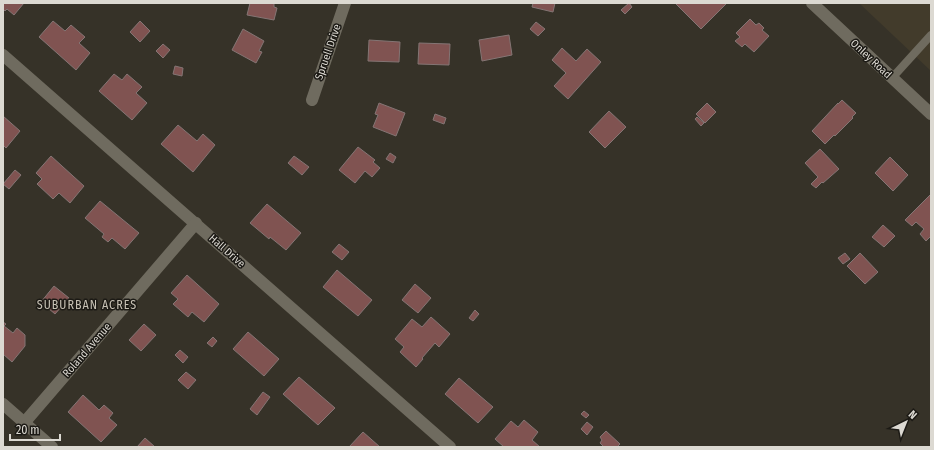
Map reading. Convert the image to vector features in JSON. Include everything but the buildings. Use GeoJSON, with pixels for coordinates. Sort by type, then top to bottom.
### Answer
{"type":"FeatureCollection","features":[{"type":"Feature","properties":{"kind":"street","name":"Spruell Drive"},"geometry":{"type":"LineString","coordinates":[[312,100],[345,3]]}},
{"type":"Feature","properties":{"kind":"street","name":"Onley Road"},"geometry":{"type":"LineString","coordinates":[[812,3],[931,114]]}},
{"type":"Feature","properties":{"kind":"street","name":"Hall Drive"},"geometry":{"type":"LineString","coordinates":[[3,55],[450,447]]}},
{"type":"Feature","properties":{"kind":"street","name":"Roland Avenue"},"geometry":{"type":"LineString","coordinates":[[24,423],[196,223]]}},
{"type":"Feature","properties":{"kind":"street"},"geometry":{"type":"LineString","coordinates":[[3,404],[52,447]]}},
{"type":"Feature","properties":{"kind":"lane"},"geometry":{"type":"LineString","coordinates":[[892,78],[931,35]]}},
{"type":"Feature","properties":{"kind":"shaded area"},"geometry":{"type":"Polygon","coordinates":[[[859,3],[931,3],[931,71],[859,3]]]}},
{"type":"Feature","properties":{"kind":"district","name":"SUBURBAN ACRES"},"geometry":{"type":"Point","coordinates":[87,305]}}]}
